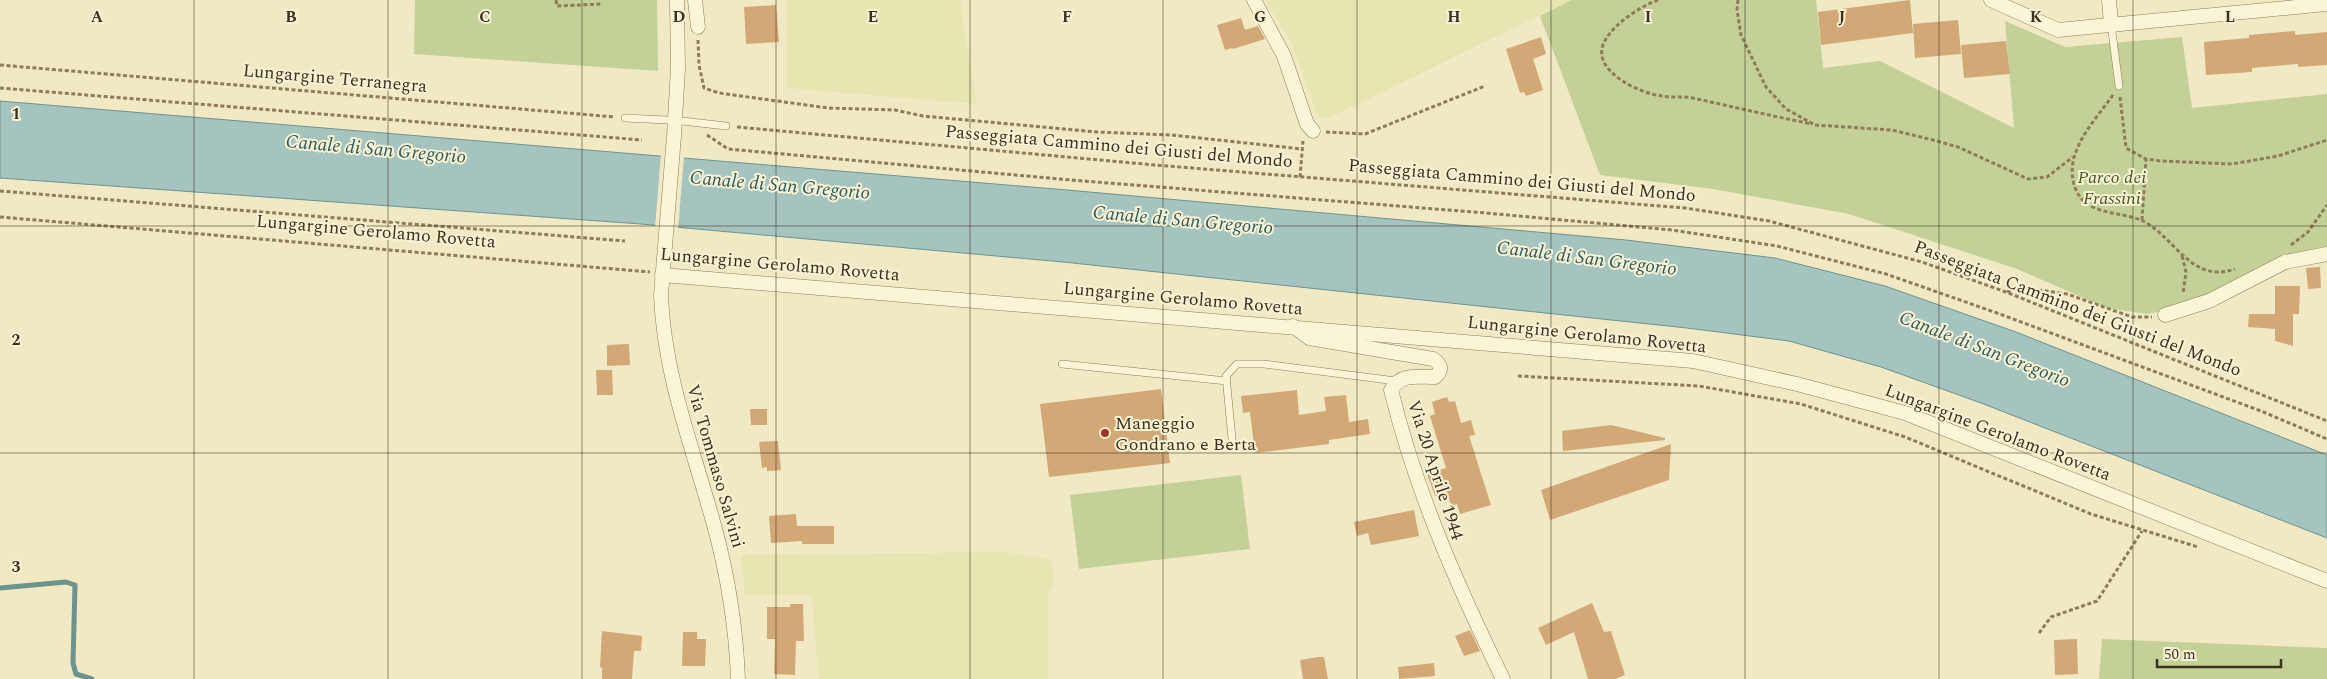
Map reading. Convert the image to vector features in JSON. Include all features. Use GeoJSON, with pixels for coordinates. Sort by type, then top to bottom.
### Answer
{"type":"FeatureCollection","features":[{"type":"Feature","properties":{"kind":"street","name":"Via Tommaso Salvini"},"geometry":{"type":"LineString","coordinates":[[677,0],[678,68],[663,269],[662,325],[668,364],[722,556],[737,638],[738,679]]}},
{"type":"Feature","properties":{"kind":"street"},"geometry":{"type":"LineString","coordinates":[[695,0],[698,27]]}},
{"type":"Feature","properties":{"kind":"street"},"geometry":{"type":"LineString","coordinates":[[1254,0],[1284,56],[1307,124],[1313,131]]}},
{"type":"Feature","properties":{"kind":"street"},"geometry":{"type":"LineString","coordinates":[[1990,0],[2058,30],[2327,4]]}},
{"type":"Feature","properties":{"kind":"street"},"geometry":{"type":"LineString","coordinates":[[2109,0],[2111,24]]}},
{"type":"Feature","properties":{"kind":"street"},"geometry":{"type":"LineString","coordinates":[[2170,314],[2209,300],[2286,262],[2327,254]]}},
{"type":"Feature","properties":{"kind":"street","name":"Lungargine Gerolamo Rovetta"},"geometry":{"type":"LineString","coordinates":[[663,269],[1693,361],[1797,384],[1904,413],[2327,581]]}},
{"type":"Feature","properties":{"kind":"street","name":"Via 20 Aprile 1944"},"geometry":{"type":"LineString","coordinates":[[1292,326],[1309,338],[1433,358],[1439,362],[1441,368],[1439,374],[1435,377],[1407,377],[1396,381],[1391,390],[1414,474],[1443,551],[1503,679]]}},
{"type":"Feature","properties":{"kind":"lane"},"geometry":{"type":"LineString","coordinates":[[2111,24],[2119,86]]}},
{"type":"Feature","properties":{"kind":"lane"},"geometry":{"type":"LineString","coordinates":[[625,118],[667,120]]}},
{"type":"Feature","properties":{"kind":"lane"},"geometry":{"type":"LineString","coordinates":[[682,122],[726,126]]}},
{"type":"Feature","properties":{"kind":"lane"},"geometry":{"type":"LineString","coordinates":[[1062,364],[1227,381]]}},
{"type":"Feature","properties":{"kind":"lane"},"geometry":{"type":"LineString","coordinates":[[1232,439],[1226,376],[1237,364],[1264,364],[1396,381]]}},
{"type":"Feature","properties":{"kind":"path"},"geometry":{"type":"LineString","coordinates":[[556,0],[557,6],[603,4]]}},
{"type":"Feature","properties":{"kind":"path"},"geometry":{"type":"LineString","coordinates":[[1658,0],[1626,18],[1606,38],[1601,50],[1604,62],[1620,81],[1661,96],[1691,97],[1720,106],[1815,125],[1892,130],[1958,148],[2028,179],[2047,177],[2073,157]]}},
{"type":"Feature","properties":{"kind":"path"},"geometry":{"type":"LineString","coordinates":[[1738,0],[1737,10],[1741,35],[1766,87],[1786,109],[1815,125]]}},
{"type":"Feature","properties":{"kind":"path"},"geometry":{"type":"LineString","coordinates":[[698,27],[699,64],[704,88],[719,93],[828,108],[896,110],[924,116],[1097,132],[1172,135],[1302,149]]}},
{"type":"Feature","properties":{"kind":"path","name":"Lungargine Terranegra"},"geometry":{"type":"LineString","coordinates":[[0,65],[625,118]]}},
{"type":"Feature","properties":{"kind":"path"},"geometry":{"type":"LineString","coordinates":[[1300,177],[1302,142],[1313,131],[1365,134],[1485,86]]}},
{"type":"Feature","properties":{"kind":"path"},"geometry":{"type":"LineString","coordinates":[[2119,86],[2078,144],[2073,157],[2076,190],[2084,200],[2095,208],[2142,221],[2159,232],[2181,256],[2200,269],[2214,272],[2230,271],[2243,267]]}},
{"type":"Feature","properties":{"kind":"path"},"geometry":{"type":"LineString","coordinates":[[2119,86],[2126,148],[2146,159],[2232,164],[2278,156],[2327,140]]}},
{"type":"Feature","properties":{"kind":"path"},"geometry":{"type":"LineString","coordinates":[[0,88],[642,140]]}},
{"type":"Feature","properties":{"kind":"path","name":"Passeggiata Cammino dei Giusti del Mondo"},"geometry":{"type":"LineString","coordinates":[[726,126],[1300,177],[1685,208],[1769,221],[1922,262],[2006,292],[2327,421]]}},
{"type":"Feature","properties":{"kind":"path"},"geometry":{"type":"LineString","coordinates":[[728,149],[1672,230],[1777,246],[1886,274],[2261,411],[2327,439]]}},
{"type":"Feature","properties":{"kind":"path"},"geometry":{"type":"LineString","coordinates":[[2142,221],[2146,159]]}},
{"type":"Feature","properties":{"kind":"path"},"geometry":{"type":"LineString","coordinates":[[0,191],[624,241]]}},
{"type":"Feature","properties":{"kind":"path"},"geometry":{"type":"LineString","coordinates":[[2286,247],[2308,232],[2327,205]]}},
{"type":"Feature","properties":{"kind":"path","name":"Lungargine Gerolamo Rovetta"},"geometry":{"type":"LineString","coordinates":[[0,217],[654,272],[663,269]]}},
{"type":"Feature","properties":{"kind":"path"},"geometry":{"type":"LineString","coordinates":[[2006,292],[2017,287],[2067,294],[2132,317],[2170,314],[2186,287],[2186,272],[2181,256]]}},
{"type":"Feature","properties":{"kind":"path"},"geometry":{"type":"LineString","coordinates":[[1518,376],[1699,386],[1801,404],[1905,437],[2091,514],[2199,548]]}},
{"type":"Feature","properties":{"kind":"path"},"geometry":{"type":"LineString","coordinates":[[2039,633],[2051,617],[2097,601],[2142,531]]}},
{"type":"Feature","properties":{"kind":"shaded area"},"geometry":{"type":"Polygon","coordinates":[[[787,0],[963,0],[960,1],[977,104],[787,88],[787,0]]]}},
{"type":"Feature","properties":{"kind":"shaded area"},"geometry":{"type":"Polygon","coordinates":[[[1265,0],[1571,0],[1325,120],[1317,114],[1290,40],[1265,0]]]}},
{"type":"Feature","properties":{"kind":"shaded area"},"geometry":{"type":"Polygon","coordinates":[[[1006,552],[1052,559],[1054,583],[1048,593],[1048,679],[819,679],[811,595],[745,595],[741,555],[1006,552]]]}},
{"type":"Feature","properties":{"kind":"green space"},"geometry":{"type":"Polygon","coordinates":[[[415,0],[657,0],[658,71],[414,54],[415,0]]]}},
{"type":"Feature","properties":{"kind":"green space","name":"Parco dei Frassini"},"geometry":{"type":"Polygon","coordinates":[[[1571,0],[1816,0],[1823,68],[1880,61],[2014,128],[2005,21],[2065,47],[2182,37],[2192,108],[2327,94],[2327,250],[2184,308],[2146,314],[2107,308],[2017,269],[1849,214],[1713,189],[1600,175],[1540,16],[1571,0]]]}},
{"type":"Feature","properties":{"kind":"green space"},"geometry":{"type":"Polygon","coordinates":[[[1241,475],[1250,549],[1079,569],[1070,495],[1241,475]]]}},
{"type":"Feature","properties":{"kind":"green space"},"geometry":{"type":"Polygon","coordinates":[[[2102,639],[2327,648],[2327,679],[2099,679],[2102,639]]]}},
{"type":"Feature","properties":{"kind":"water","name":"Canale di San Gregorio"},"geometry":{"type":"Polygon","coordinates":[[[0,101],[1067,190],[1626,240],[1775,258],[1885,286],[2016,332],[2327,455],[2327,538],[1981,403],[1881,367],[1789,341],[1687,328],[1063,262],[641,224],[0,178],[0,101]]]}},
{"type":"Feature","properties":{"kind":"pier"},"geometry":{"type":"Polygon","coordinates":[[[661,154],[684,156],[678,230],[655,228],[661,154]]]}},
{"type":"Feature","properties":{"kind":"building"},"geometry":{"type":"Polygon","coordinates":[[[1910,0],[1913,33],[1821,45],[1818,12],[1910,0]]]}},
{"type":"Feature","properties":{"kind":"building"},"geometry":{"type":"Polygon","coordinates":[[[776,5],[779,42],[746,44],[744,7],[776,5]]]}},
{"type":"Feature","properties":{"kind":"building"},"geometry":{"type":"Polygon","coordinates":[[[1241,18],[1245,30],[1258,26],[1265,39],[1225,50],[1217,25],[1241,18]]]}},
{"type":"Feature","properties":{"kind":"building"},"geometry":{"type":"Polygon","coordinates":[[[1958,20],[1961,54],[1915,58],[1913,24],[1958,20]]]}},
{"type":"Feature","properties":{"kind":"building"},"geometry":{"type":"Polygon","coordinates":[[[2295,31],[2295,35],[2327,32],[2327,65],[2298,67],[2298,64],[2252,68],[2252,72],[2206,75],[2204,42],[2249,38],[2249,35],[2295,31]]]}},
{"type":"Feature","properties":{"kind":"building"},"geometry":{"type":"Polygon","coordinates":[[[1541,37],[1546,54],[1533,59],[1543,90],[1526,96],[1524,92],[1520,93],[1506,49],[1541,37]]]}},
{"type":"Feature","properties":{"kind":"building"},"geometry":{"type":"Polygon","coordinates":[[[2006,41],[2010,74],[1964,78],[1961,45],[2006,41]]]}},
{"type":"Feature","properties":{"kind":"building"},"geometry":{"type":"Polygon","coordinates":[[[2320,267],[2321,288],[2308,289],[2306,268],[2320,267]]]}},
{"type":"Feature","properties":{"kind":"building"},"geometry":{"type":"Polygon","coordinates":[[[2275,286],[2300,286],[2299,314],[2293,314],[2293,346],[2275,341],[2275,329],[2248,327],[2249,314],[2275,314],[2275,286]]]}},
{"type":"Feature","properties":{"kind":"building"},"geometry":{"type":"Polygon","coordinates":[[[629,344],[630,365],[607,366],[607,345],[629,344]]]}},
{"type":"Feature","properties":{"kind":"building"},"geometry":{"type":"Polygon","coordinates":[[[596,370],[612,370],[613,395],[597,395],[596,370]]]}},
{"type":"Feature","properties":{"kind":"building","name":"Maneggio Gondrano e Berta"},"geometry":{"type":"Polygon","coordinates":[[[1161,389],[1170,463],[1049,477],[1040,404],[1161,389]]]}},
{"type":"Feature","properties":{"kind":"building"},"geometry":{"type":"Polygon","coordinates":[[[1297,390],[1299,415],[1326,411],[1324,397],[1346,395],[1349,422],[1368,419],[1370,434],[1329,440],[1329,444],[1255,453],[1250,412],[1243,413],[1241,396],[1297,390]]]}},
{"type":"Feature","properties":{"kind":"building"},"geometry":{"type":"Polygon","coordinates":[[[1447,397],[1449,402],[1455,401],[1461,423],[1471,420],[1475,435],[1469,436],[1491,505],[1460,514],[1457,504],[1451,506],[1447,492],[1435,496],[1427,474],[1446,468],[1430,416],[1435,414],[1432,402],[1447,397]]]}},
{"type":"Feature","properties":{"kind":"building"},"geometry":{"type":"Polygon","coordinates":[[[750,409],[767,409],[767,425],[751,425],[750,409]]]}},
{"type":"Feature","properties":{"kind":"building"},"geometry":{"type":"Polygon","coordinates":[[[1611,425],[1665,438],[1665,440],[1563,451],[1562,431],[1611,425]]]}},
{"type":"Feature","properties":{"kind":"building"},"geometry":{"type":"Polygon","coordinates":[[[778,441],[781,470],[767,471],[767,467],[762,468],[759,442],[778,441]]]}},
{"type":"Feature","properties":{"kind":"building"},"geometry":{"type":"Polygon","coordinates":[[[1671,444],[1669,480],[1550,520],[1541,490],[1671,444]]]}},
{"type":"Feature","properties":{"kind":"building"},"geometry":{"type":"Polygon","coordinates":[[[1414,510],[1419,536],[1371,545],[1368,533],[1357,536],[1354,522],[1414,510]]]}},
{"type":"Feature","properties":{"kind":"building"},"geometry":{"type":"Polygon","coordinates":[[[796,514],[797,526],[834,526],[834,544],[802,544],[802,541],[771,543],[769,516],[796,514]]]}},
{"type":"Feature","properties":{"kind":"building"},"geometry":{"type":"Polygon","coordinates":[[[1592,603],[1604,632],[1611,631],[1625,675],[1615,679],[1588,679],[1574,632],[1546,645],[1538,628],[1592,603]]]}},
{"type":"Feature","properties":{"kind":"building"},"geometry":{"type":"Polygon","coordinates":[[[790,604],[803,604],[804,641],[796,641],[795,675],[774,674],[775,639],[767,639],[767,607],[790,607],[790,604]]]}},
{"type":"Feature","properties":{"kind":"building"},"geometry":{"type":"Polygon","coordinates":[[[1470,630],[1480,651],[1464,656],[1455,636],[1470,630]]]}},
{"type":"Feature","properties":{"kind":"building"},"geometry":{"type":"Polygon","coordinates":[[[602,631],[642,636],[641,651],[634,651],[632,679],[602,679],[602,668],[600,667],[602,631]]]}},
{"type":"Feature","properties":{"kind":"building"},"geometry":{"type":"Polygon","coordinates":[[[683,632],[697,632],[697,639],[706,639],[705,666],[682,666],[683,632]]]}},
{"type":"Feature","properties":{"kind":"building"},"geometry":{"type":"Polygon","coordinates":[[[2077,639],[2078,674],[2055,675],[2054,640],[2077,639]]]}},
{"type":"Feature","properties":{"kind":"building"},"geometry":{"type":"Polygon","coordinates":[[[1324,657],[1328,679],[1303,679],[1300,660],[1324,657]]]}},
{"type":"Feature","properties":{"kind":"building"},"geometry":{"type":"Polygon","coordinates":[[[1434,663],[1435,676],[1399,679],[1398,667],[1434,663]]]}},
{"type":"Feature","properties":{"kind":"waterway"},"geometry":{"type":"LineString","coordinates":[[0,588],[66,582],[75,585],[73,663],[76,674],[92,679]]}},
{"type":"Feature","properties":{"kind":"place","name":"Maneggio Gondrano e Berta"},"geometry":{"type":"Point","coordinates":[1105,433]}}]}
